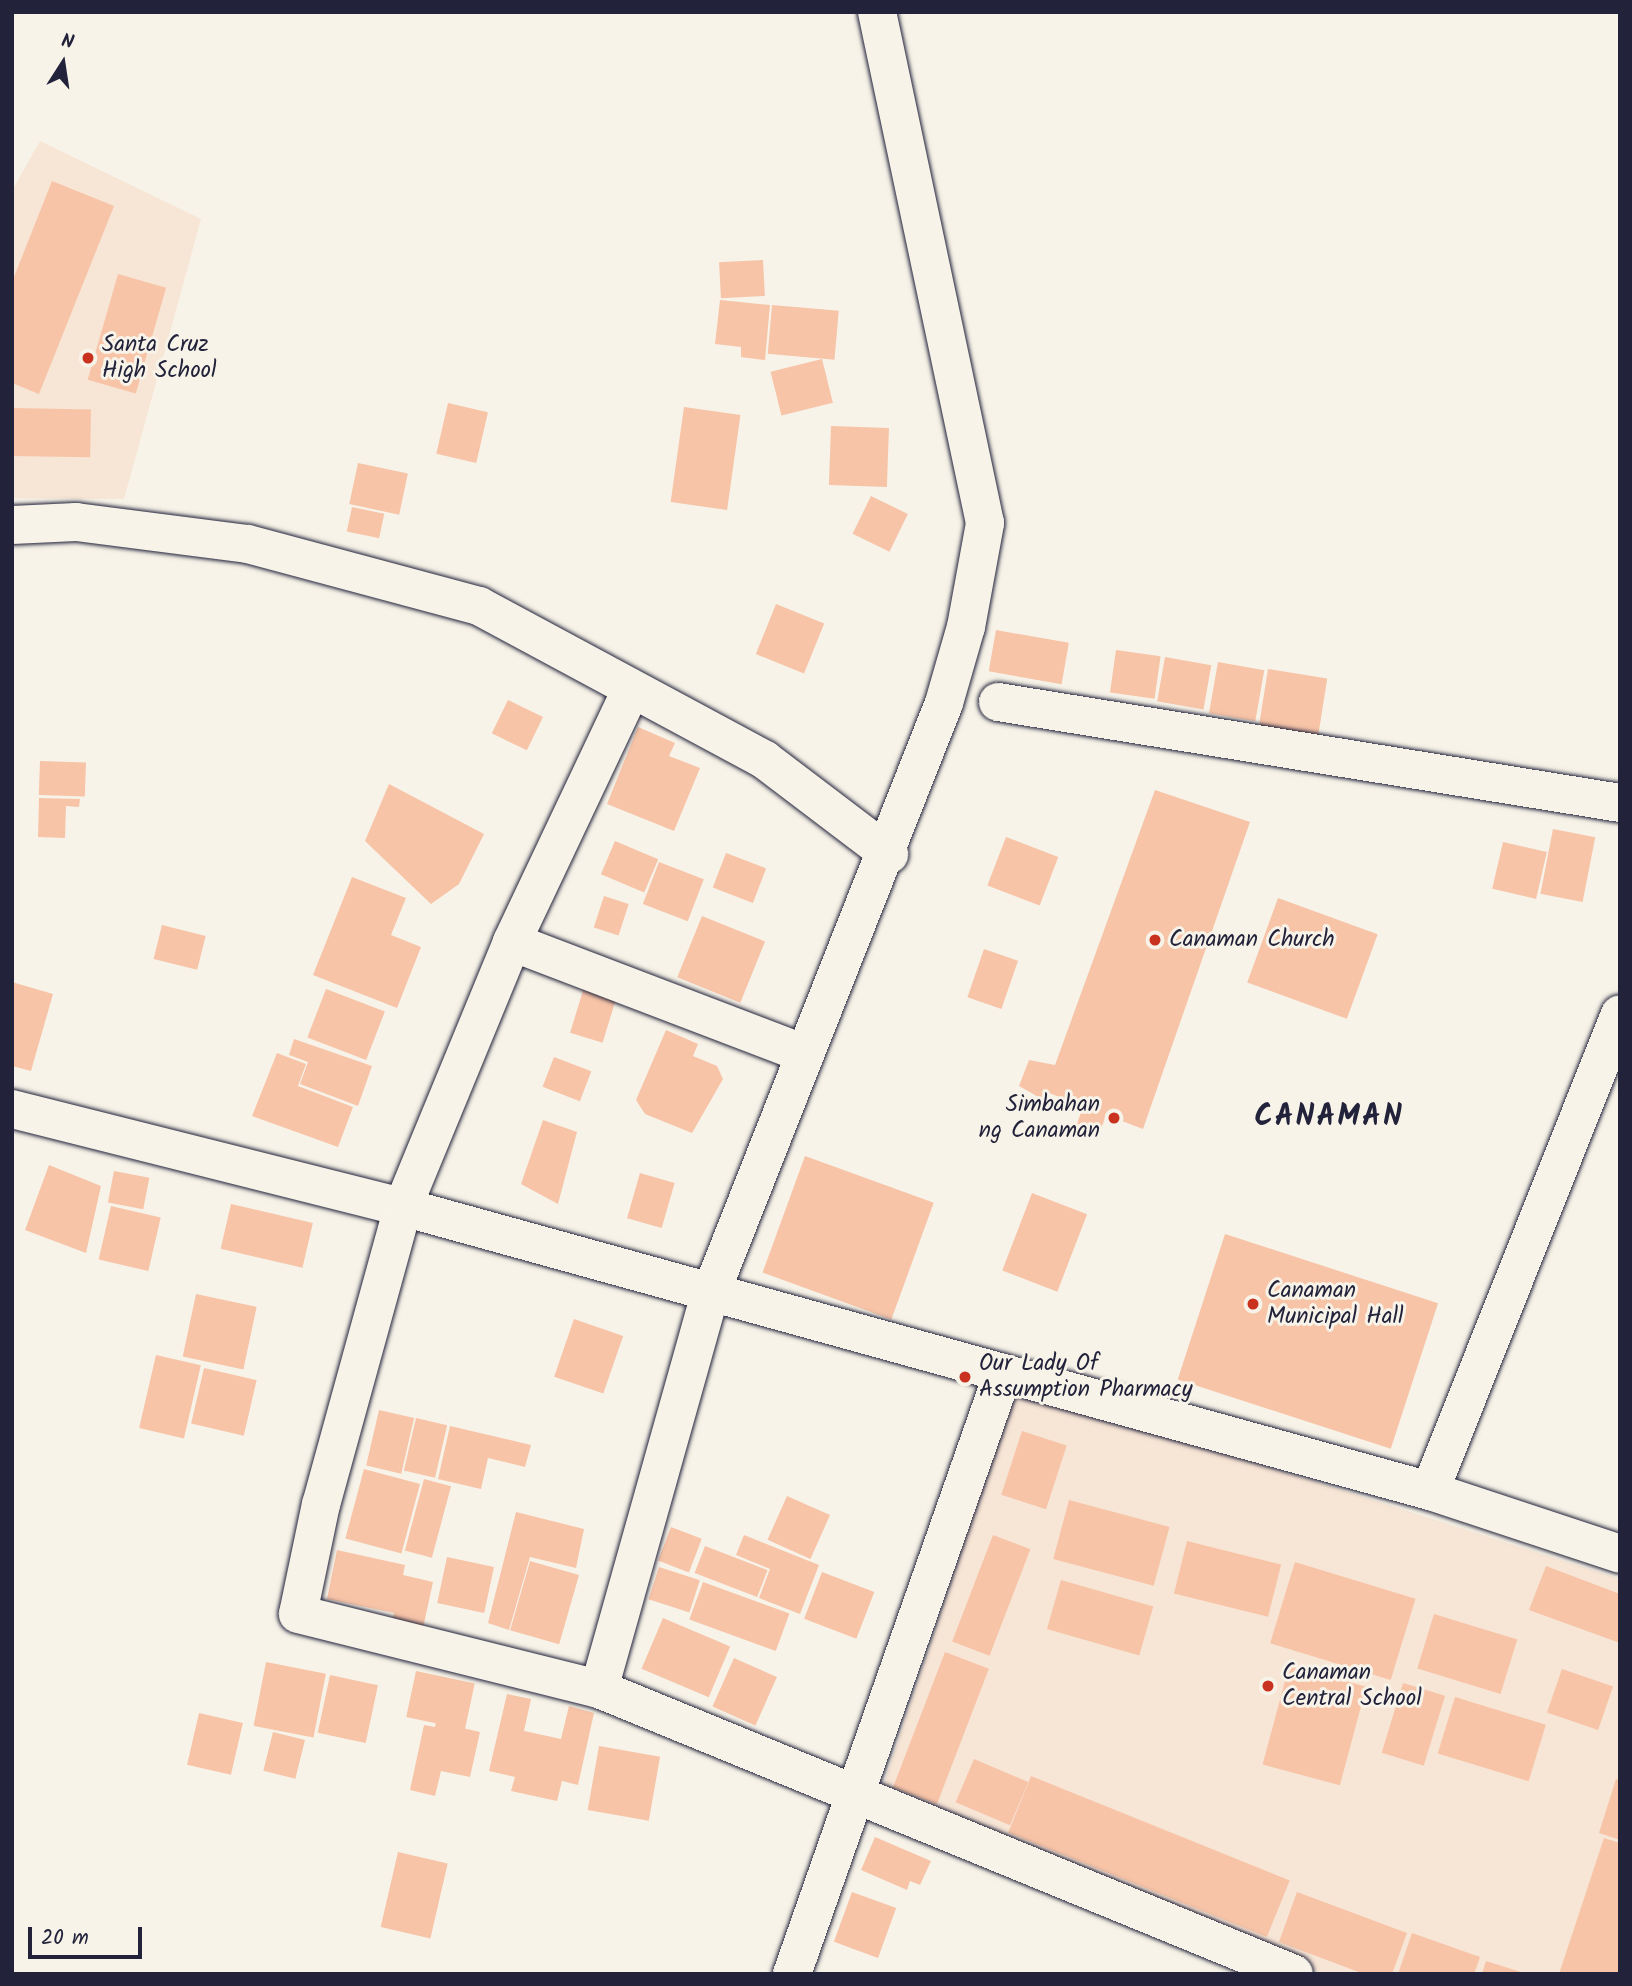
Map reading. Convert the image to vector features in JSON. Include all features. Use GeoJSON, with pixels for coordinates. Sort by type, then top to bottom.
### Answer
{"type":"FeatureCollection","features":[{"type":"Feature","properties":{"kind":"street"},"geometry":{"type":"LineString","coordinates":[[599,1689],[710,1295],[803,1053],[889,853],[947,693],[966,627],[985,523],[877,12]]}},
{"type":"Feature","properties":{"kind":"street"},"geometry":{"type":"LineString","coordinates":[[12,525],[76,522],[261,548],[479,606],[765,760],[889,853]]}},
{"type":"Feature","properties":{"kind":"street"},"geometry":{"type":"LineString","coordinates":[[631,690],[512,942],[403,1207],[321,1504],[298,1614],[599,1689],[1294,1974]]}},
{"type":"Feature","properties":{"kind":"street"},"geometry":{"type":"LineString","coordinates":[[998,702],[1620,803]]}},
{"type":"Feature","properties":{"kind":"street"},"geometry":{"type":"LineString","coordinates":[[512,942],[803,1053]]}},
{"type":"Feature","properties":{"kind":"street"},"geometry":{"type":"LineString","coordinates":[[1430,1491],[1620,1014]]}},
{"type":"Feature","properties":{"kind":"street"},"geometry":{"type":"LineString","coordinates":[[12,1109],[403,1207],[710,1295],[1430,1491],[1620,1554]]}},
{"type":"Feature","properties":{"kind":"street"},"geometry":{"type":"LineString","coordinates":[[792,1974],[859,1796],[1003,1373]]}},
{"type":"Feature","properties":{"kind":"shaded area","name":"Santa Cruz High School"},"geometry":{"type":"Polygon","coordinates":[[[40,141],[201,219],[124,499],[12,498],[12,191],[40,141]]]}},
{"type":"Feature","properties":{"kind":"shaded area","name":"Canaman Central School"},"geometry":{"type":"Polygon","coordinates":[[[1016,1386],[1620,1579],[1620,1974],[1324,1974],[881,1793],[1016,1386]]]}},
{"type":"Feature","properties":{"kind":"building"},"geometry":{"type":"Polygon","coordinates":[[[52,181],[114,206],[39,394],[12,383],[12,282],[52,181]]]}},
{"type":"Feature","properties":{"kind":"building"},"geometry":{"type":"Polygon","coordinates":[[[763,260],[765,296],[721,298],[719,262],[763,260]]]}},
{"type":"Feature","properties":{"kind":"building"},"geometry":{"type":"Polygon","coordinates":[[[118,274],[166,288],[136,394],[88,380],[118,274]]]}},
{"type":"Feature","properties":{"kind":"building"},"geometry":{"type":"Polygon","coordinates":[[[720,300],[770,305],[765,360],[741,357],[741,347],[715,344],[720,300]]]}},
{"type":"Feature","properties":{"kind":"building"},"geometry":{"type":"Polygon","coordinates":[[[772,305],[839,311],[834,360],[768,354],[772,305]]]}},
{"type":"Feature","properties":{"kind":"building"},"geometry":{"type":"Polygon","coordinates":[[[822,359],[833,403],[781,415],[771,372],[822,359]]]}},
{"type":"Feature","properties":{"kind":"building"},"geometry":{"type":"Polygon","coordinates":[[[448,403],[488,412],[476,463],[436,454],[448,403]]]}},
{"type":"Feature","properties":{"kind":"building"},"geometry":{"type":"Polygon","coordinates":[[[684,407],[740,415],[727,510],[671,502],[684,407]]]}},
{"type":"Feature","properties":{"kind":"building"},"geometry":{"type":"Polygon","coordinates":[[[12,408],[91,409],[90,457],[12,456],[12,408]]]}},
{"type":"Feature","properties":{"kind":"building"},"geometry":{"type":"Polygon","coordinates":[[[831,426],[889,428],[887,487],[829,485],[831,426]]]}},
{"type":"Feature","properties":{"kind":"building"},"geometry":{"type":"Polygon","coordinates":[[[358,463],[408,474],[399,515],[349,504],[358,463]]]}},
{"type":"Feature","properties":{"kind":"building"},"geometry":{"type":"Polygon","coordinates":[[[871,496],[908,514],[889,552],[853,534],[871,496]]]}},
{"type":"Feature","properties":{"kind":"building"},"geometry":{"type":"Polygon","coordinates":[[[352,507],[384,514],[379,538],[347,531],[352,507]]]}},
{"type":"Feature","properties":{"kind":"building"},"geometry":{"type":"Polygon","coordinates":[[[776,604],[824,623],[804,674],[756,654],[776,604]]]}},
{"type":"Feature","properties":{"kind":"building"},"geometry":{"type":"Polygon","coordinates":[[[996,630],[1069,643],[1062,684],[989,671],[996,630]]]}},
{"type":"Feature","properties":{"kind":"building"},"geometry":{"type":"Polygon","coordinates":[[[1116,650],[1161,656],[1155,699],[1110,693],[1116,650]]]}},
{"type":"Feature","properties":{"kind":"building"},"geometry":{"type":"Polygon","coordinates":[[[1165,657],[1211,665],[1203,709],[1157,701],[1165,657]]]}},
{"type":"Feature","properties":{"kind":"building"},"geometry":{"type":"Polygon","coordinates":[[[1218,662],[1264,670],[1255,721],[1209,713],[1218,662]]]}},
{"type":"Feature","properties":{"kind":"building"},"geometry":{"type":"Polygon","coordinates":[[[1268,669],[1327,678],[1318,736],[1259,726],[1268,669]]]}},
{"type":"Feature","properties":{"kind":"building"},"geometry":{"type":"Polygon","coordinates":[[[508,700],[543,717],[527,750],[492,733],[508,700]]]}},
{"type":"Feature","properties":{"kind":"building"},"geometry":{"type":"Polygon","coordinates":[[[638,727],[675,743],[669,756],[700,768],[674,831],[607,804],[638,727]]]}},
{"type":"Feature","properties":{"kind":"building"},"geometry":{"type":"Polygon","coordinates":[[[40,761],[86,763],[85,797],[39,795],[40,761]]]}},
{"type":"Feature","properties":{"kind":"building"},"geometry":{"type":"Polygon","coordinates":[[[389,784],[484,834],[459,884],[431,904],[365,841],[389,784]]]}},
{"type":"Feature","properties":{"kind":"building","name":"Canaman Church"},"geometry":{"type":"Polygon","coordinates":[[[1155,790],[1250,822],[1143,1129],[1106,1115],[1100,1132],[1077,1124],[1083,1106],[1049,1093],[1042,1099],[1019,1086],[1029,1060],[1055,1065],[1155,790]]]}},
{"type":"Feature","properties":{"kind":"building"},"geometry":{"type":"Polygon","coordinates":[[[39,798],[80,799],[79,807],[66,806],[65,838],[38,837],[39,798]]]}},
{"type":"Feature","properties":{"kind":"building"},"geometry":{"type":"Polygon","coordinates":[[[1553,829],[1595,837],[1583,902],[1540,894],[1553,829]]]}},
{"type":"Feature","properties":{"kind":"building"},"geometry":{"type":"Polygon","coordinates":[[[1006,837],[1058,857],[1040,906],[987,886],[1006,837]]]}},
{"type":"Feature","properties":{"kind":"building"},"geometry":{"type":"Polygon","coordinates":[[[615,841],[658,859],[644,893],[601,874],[615,841]]]}},
{"type":"Feature","properties":{"kind":"building"},"geometry":{"type":"Polygon","coordinates":[[[1503,842],[1547,852],[1536,899],[1492,889],[1503,842]]]}},
{"type":"Feature","properties":{"kind":"building"},"geometry":{"type":"Polygon","coordinates":[[[726,853],[766,868],[753,903],[713,888],[726,853]]]}},
{"type":"Feature","properties":{"kind":"building"},"geometry":{"type":"Polygon","coordinates":[[[659,862],[704,879],[688,921],[643,904],[659,862]]]}},
{"type":"Feature","properties":{"kind":"building"},"geometry":{"type":"Polygon","coordinates":[[[352,877],[406,898],[391,935],[421,947],[397,1008],[313,975],[352,877]]]}},
{"type":"Feature","properties":{"kind":"building"},"geometry":{"type":"Polygon","coordinates":[[[604,896],[629,904],[619,935],[594,927],[604,896]]]}},
{"type":"Feature","properties":{"kind":"building"},"geometry":{"type":"Polygon","coordinates":[[[1278,898],[1378,934],[1347,1019],[1247,983],[1278,898]]]}},
{"type":"Feature","properties":{"kind":"building"},"geometry":{"type":"Polygon","coordinates":[[[702,916],[765,941],[740,1003],[677,977],[702,916]]]}},
{"type":"Feature","properties":{"kind":"building"},"geometry":{"type":"Polygon","coordinates":[[[162,925],[206,936],[197,970],[154,959],[162,925]]]}},
{"type":"Feature","properties":{"kind":"building"},"geometry":{"type":"Polygon","coordinates":[[[984,949],[1018,961],[1001,1009],[967,997],[984,949]]]}},
{"type":"Feature","properties":{"kind":"building"},"geometry":{"type":"Polygon","coordinates":[[[12,982],[53,994],[31,1071],[12,1066],[12,982]]]}},
{"type":"Feature","properties":{"kind":"building"},"geometry":{"type":"Polygon","coordinates":[[[585,984],[618,994],[603,1043],[570,1033],[585,984]]]}},
{"type":"Feature","properties":{"kind":"building"},"geometry":{"type":"Polygon","coordinates":[[[326,989],[385,1012],[366,1060],[307,1038],[326,989]]]}},
{"type":"Feature","properties":{"kind":"building"},"geometry":{"type":"Polygon","coordinates":[[[666,1030],[698,1044],[693,1056],[717,1066],[723,1079],[692,1133],[645,1114],[636,1100],[666,1030]]]}},
{"type":"Feature","properties":{"kind":"building"},"geometry":{"type":"Polygon","coordinates":[[[294,1039],[372,1066],[358,1106],[300,1084],[308,1062],[289,1055],[294,1039]]]}},
{"type":"Feature","properties":{"kind":"building"},"geometry":{"type":"Polygon","coordinates":[[[277,1053],[306,1064],[298,1086],[353,1107],[338,1147],[252,1116],[277,1053]]]}},
{"type":"Feature","properties":{"kind":"building"},"geometry":{"type":"Polygon","coordinates":[[[554,1057],[591,1071],[580,1101],[543,1087],[554,1057]]]}},
{"type":"Feature","properties":{"kind":"building"},"geometry":{"type":"Polygon","coordinates":[[[543,1120],[577,1132],[558,1204],[521,1184],[543,1120]]]}},
{"type":"Feature","properties":{"kind":"building"},"geometry":{"type":"Polygon","coordinates":[[[805,1156],[934,1203],[891,1319],[763,1273],[805,1156]]]}},
{"type":"Feature","properties":{"kind":"building"},"geometry":{"type":"Polygon","coordinates":[[[49,1165],[101,1186],[86,1253],[25,1230],[49,1165]]]}},
{"type":"Feature","properties":{"kind":"building"},"geometry":{"type":"Polygon","coordinates":[[[114,1171],[149,1178],[143,1209],[108,1202],[114,1171]]]}},
{"type":"Feature","properties":{"kind":"building"},"geometry":{"type":"Polygon","coordinates":[[[640,1173],[675,1183],[662,1228],[627,1218],[640,1173]]]}},
{"type":"Feature","properties":{"kind":"building"},"geometry":{"type":"Polygon","coordinates":[[[1032,1193],[1087,1214],[1057,1292],[1002,1270],[1032,1193]]]}},
{"type":"Feature","properties":{"kind":"building"},"geometry":{"type":"Polygon","coordinates":[[[231,1204],[313,1223],[302,1268],[221,1249],[231,1204]]]}},
{"type":"Feature","properties":{"kind":"building"},"geometry":{"type":"Polygon","coordinates":[[[111,1206],[161,1217],[148,1271],[99,1260],[111,1206]]]}},
{"type":"Feature","properties":{"kind":"building"},"geometry":{"type":"Polygon","coordinates":[[[1225,1234],[1438,1303],[1391,1449],[1178,1380],[1225,1234]]]}},
{"type":"Feature","properties":{"kind":"building"},"geometry":{"type":"Polygon","coordinates":[[[196,1294],[257,1307],[243,1369],[183,1357],[196,1294]]]}},
{"type":"Feature","properties":{"kind":"building"},"geometry":{"type":"Polygon","coordinates":[[[574,1319],[623,1336],[603,1394],[554,1377],[574,1319]]]}},
{"type":"Feature","properties":{"kind":"building"},"geometry":{"type":"Polygon","coordinates":[[[156,1355],[201,1365],[184,1438],[139,1428],[156,1355]]]}},
{"type":"Feature","properties":{"kind":"building"},"geometry":{"type":"Polygon","coordinates":[[[204,1368],[257,1380],[244,1436],[191,1424],[204,1368]]]}},
{"type":"Feature","properties":{"kind":"building"},"geometry":{"type":"Polygon","coordinates":[[[379,1410],[414,1418],[401,1474],[366,1466],[379,1410]]]}},
{"type":"Feature","properties":{"kind":"building"},"geometry":{"type":"Polygon","coordinates":[[[416,1418],[447,1425],[435,1478],[404,1471],[416,1418]]]}},
{"type":"Feature","properties":{"kind":"building"},"geometry":{"type":"Polygon","coordinates":[[[450,1426],[531,1445],[525,1467],[488,1458],[481,1489],[438,1479],[450,1426]]]}},
{"type":"Feature","properties":{"kind":"building"},"geometry":{"type":"Polygon","coordinates":[[[1022,1431],[1067,1446],[1046,1509],[1001,1495],[1022,1431]]]}},
{"type":"Feature","properties":{"kind":"building"},"geometry":{"type":"Polygon","coordinates":[[[364,1469],[420,1484],[401,1554],[345,1539],[364,1469]]]}},
{"type":"Feature","properties":{"kind":"building"},"geometry":{"type":"Polygon","coordinates":[[[424,1479],[451,1486],[432,1558],[405,1550],[424,1479]]]}},
{"type":"Feature","properties":{"kind":"building"},"geometry":{"type":"Polygon","coordinates":[[[787,1496],[830,1515],[810,1559],[767,1540],[787,1496]]]}},
{"type":"Feature","properties":{"kind":"building"},"geometry":{"type":"Polygon","coordinates":[[[1069,1500],[1169,1527],[1154,1586],[1053,1559],[1069,1500]]]}},
{"type":"Feature","properties":{"kind":"building"},"geometry":{"type":"Polygon","coordinates":[[[516,1512],[584,1529],[576,1568],[530,1557],[509,1630],[488,1623],[516,1512]]]}},
{"type":"Feature","properties":{"kind":"building"},"geometry":{"type":"Polygon","coordinates":[[[671,1527],[702,1539],[689,1572],[658,1561],[671,1527]]]}},
{"type":"Feature","properties":{"kind":"building"},"geometry":{"type":"Polygon","coordinates":[[[744,1535],[819,1565],[800,1614],[759,1598],[770,1569],[736,1555],[744,1535]]]}},
{"type":"Feature","properties":{"kind":"building"},"geometry":{"type":"Polygon","coordinates":[[[993,1535],[1030,1549],[989,1656],[952,1641],[993,1535]]]}},
{"type":"Feature","properties":{"kind":"building"},"geometry":{"type":"Polygon","coordinates":[[[1187,1541],[1281,1564],[1268,1617],[1174,1593],[1187,1541]]]}},
{"type":"Feature","properties":{"kind":"building"},"geometry":{"type":"Polygon","coordinates":[[[705,1546],[768,1570],[757,1597],[695,1573],[705,1546]]]}},
{"type":"Feature","properties":{"kind":"building"},"geometry":{"type":"Polygon","coordinates":[[[337,1550],[405,1565],[403,1575],[433,1582],[423,1628],[392,1622],[394,1613],[327,1599],[337,1550]]]}},
{"type":"Feature","properties":{"kind":"building"},"geometry":{"type":"Polygon","coordinates":[[[447,1557],[494,1567],[484,1613],[437,1603],[447,1557]]]}},
{"type":"Feature","properties":{"kind":"building"},"geometry":{"type":"Polygon","coordinates":[[[530,1561],[579,1575],[559,1644],[510,1630],[530,1561]]]}},
{"type":"Feature","properties":{"kind":"building"},"geometry":{"type":"Polygon","coordinates":[[[1295,1562],[1415,1599],[1391,1680],[1270,1643],[1295,1562]]]}},
{"type":"Feature","properties":{"kind":"building"},"geometry":{"type":"Polygon","coordinates":[[[1546,1566],[1620,1594],[1620,1643],[1529,1610],[1546,1566]]]}},
{"type":"Feature","properties":{"kind":"building"},"geometry":{"type":"Polygon","coordinates":[[[659,1567],[700,1580],[689,1613],[648,1599],[659,1567]]]}},
{"type":"Feature","properties":{"kind":"building"},"geometry":{"type":"Polygon","coordinates":[[[822,1572],[874,1592],[856,1639],[804,1619],[822,1572]]]}},
{"type":"Feature","properties":{"kind":"building"},"geometry":{"type":"Polygon","coordinates":[[[1061,1580],[1153,1606],[1139,1655],[1047,1629],[1061,1580]]]}},
{"type":"Feature","properties":{"kind":"building"},"geometry":{"type":"Polygon","coordinates":[[[703,1582],[789,1613],[776,1651],[689,1620],[703,1582]]]}},
{"type":"Feature","properties":{"kind":"building"},"geometry":{"type":"Polygon","coordinates":[[[1434,1614],[1517,1639],[1501,1694],[1417,1669],[1434,1614]]]}},
{"type":"Feature","properties":{"kind":"building"},"geometry":{"type":"Polygon","coordinates":[[[663,1618],[730,1647],[709,1697],[642,1669],[663,1618]]]}},
{"type":"Feature","properties":{"kind":"building"},"geometry":{"type":"Polygon","coordinates":[[[945,1652],[989,1669],[937,1804],[893,1787],[945,1652]]]}},
{"type":"Feature","properties":{"kind":"building"},"geometry":{"type":"Polygon","coordinates":[[[734,1658],[777,1677],[755,1726],[712,1706],[734,1658]]]}},
{"type":"Feature","properties":{"kind":"building"},"geometry":{"type":"Polygon","coordinates":[[[266,1662],[326,1674],[313,1737],[254,1726],[266,1662]]]}},
{"type":"Feature","properties":{"kind":"building"},"geometry":{"type":"Polygon","coordinates":[[[1289,1666],[1366,1687],[1340,1785],[1263,1765],[1289,1666]]]}},
{"type":"Feature","properties":{"kind":"building"},"geometry":{"type":"Polygon","coordinates":[[[1562,1669],[1613,1687],[1598,1730],[1547,1712],[1562,1669]]]}},
{"type":"Feature","properties":{"kind":"building"},"geometry":{"type":"Polygon","coordinates":[[[416,1671],[475,1683],[465,1729],[406,1717],[416,1671]]]}},
{"type":"Feature","properties":{"kind":"building"},"geometry":{"type":"Polygon","coordinates":[[[330,1675],[378,1685],[366,1743],[318,1733],[330,1675]]]}},
{"type":"Feature","properties":{"kind":"building"},"geometry":{"type":"Polygon","coordinates":[[[1403,1683],[1445,1696],[1424,1766],[1382,1753],[1403,1683]]]}},
{"type":"Feature","properties":{"kind":"building"},"geometry":{"type":"Polygon","coordinates":[[[507,1694],[531,1699],[524,1731],[561,1739],[569,1706],[594,1713],[578,1785],[562,1781],[557,1801],[511,1791],[515,1777],[489,1771],[507,1694]]]}},
{"type":"Feature","properties":{"kind":"building"},"geometry":{"type":"Polygon","coordinates":[[[1455,1697],[1546,1725],[1529,1781],[1438,1753],[1455,1697]]]}},
{"type":"Feature","properties":{"kind":"building"},"geometry":{"type":"Polygon","coordinates":[[[199,1713],[243,1723],[231,1775],[187,1765],[199,1713]]]}},
{"type":"Feature","properties":{"kind":"building"},"geometry":{"type":"Polygon","coordinates":[[[436,1722],[480,1732],[470,1777],[441,1771],[435,1796],[410,1790],[424,1725],[435,1727],[436,1722]]]}},
{"type":"Feature","properties":{"kind":"building"},"geometry":{"type":"Polygon","coordinates":[[[273,1732],[305,1740],[295,1779],[263,1771],[273,1732]]]}},
{"type":"Feature","properties":{"kind":"building"},"geometry":{"type":"Polygon","coordinates":[[[599,1746],[660,1757],[649,1821],[588,1810],[599,1746]]]}},
{"type":"Feature","properties":{"kind":"building"},"geometry":{"type":"Polygon","coordinates":[[[974,1759],[1028,1782],[1010,1825],[956,1802],[974,1759]]]}},
{"type":"Feature","properties":{"kind":"building"},"geometry":{"type":"Polygon","coordinates":[[[1031,1776],[1290,1881],[1267,1937],[1008,1833],[1031,1776]]]}},
{"type":"Feature","properties":{"kind":"building"},"geometry":{"type":"Polygon","coordinates":[[[1616,1779],[1620,1781],[1620,1840],[1599,1833],[1616,1779]]]}},
{"type":"Feature","properties":{"kind":"building"},"geometry":{"type":"Polygon","coordinates":[[[875,1837],[931,1861],[920,1885],[910,1881],[907,1890],[861,1870],[875,1837]]]}},
{"type":"Feature","properties":{"kind":"building"},"geometry":{"type":"Polygon","coordinates":[[[1604,1838],[1620,1843],[1620,1974],[1559,1974],[1604,1838]]]}},
{"type":"Feature","properties":{"kind":"building"},"geometry":{"type":"Polygon","coordinates":[[[398,1852],[448,1863],[430,1938],[381,1927],[398,1852]]]}},
{"type":"Feature","properties":{"kind":"building"},"geometry":{"type":"Polygon","coordinates":[[[852,1892],[896,1908],[878,1958],[834,1942],[852,1892]]]}},
{"type":"Feature","properties":{"kind":"building"},"geometry":{"type":"Polygon","coordinates":[[[1297,1892],[1407,1933],[1392,1974],[1364,1974],[1279,1942],[1297,1892]]]}},
{"type":"Feature","properties":{"kind":"building"},"geometry":{"type":"Polygon","coordinates":[[[1412,1933],[1480,1957],[1474,1974],[1398,1974],[1412,1933]]]}},
{"type":"Feature","properties":{"kind":"building"},"geometry":{"type":"Polygon","coordinates":[[[1486,1961],[1524,1973],[1482,1974],[1486,1961]]]}},
{"type":"Feature","properties":{"kind":"place","name":"Santa Cruz High School"},"geometry":{"type":"Point","coordinates":[88,358]}},
{"type":"Feature","properties":{"kind":"place","name":"Canaman Church"},"geometry":{"type":"Point","coordinates":[1155,940]}},
{"type":"Feature","properties":{"kind":"place","name":"Simbahan ng Canaman"},"geometry":{"type":"Point","coordinates":[1114,1118]}},
{"type":"Feature","properties":{"kind":"place","name":"Canaman Municipal Hall"},"geometry":{"type":"Point","coordinates":[1253,1304]}},
{"type":"Feature","properties":{"kind":"place","name":"Our Lady Of Assumption Pharmacy"},"geometry":{"type":"Point","coordinates":[965,1377]}},
{"type":"Feature","properties":{"kind":"place","name":"Canaman Central School"},"geometry":{"type":"Point","coordinates":[1268,1686]}},
{"type":"Feature","properties":{"kind":"district","name":"CANAMAN"},"geometry":{"type":"Point","coordinates":[1329,1117]}}]}
